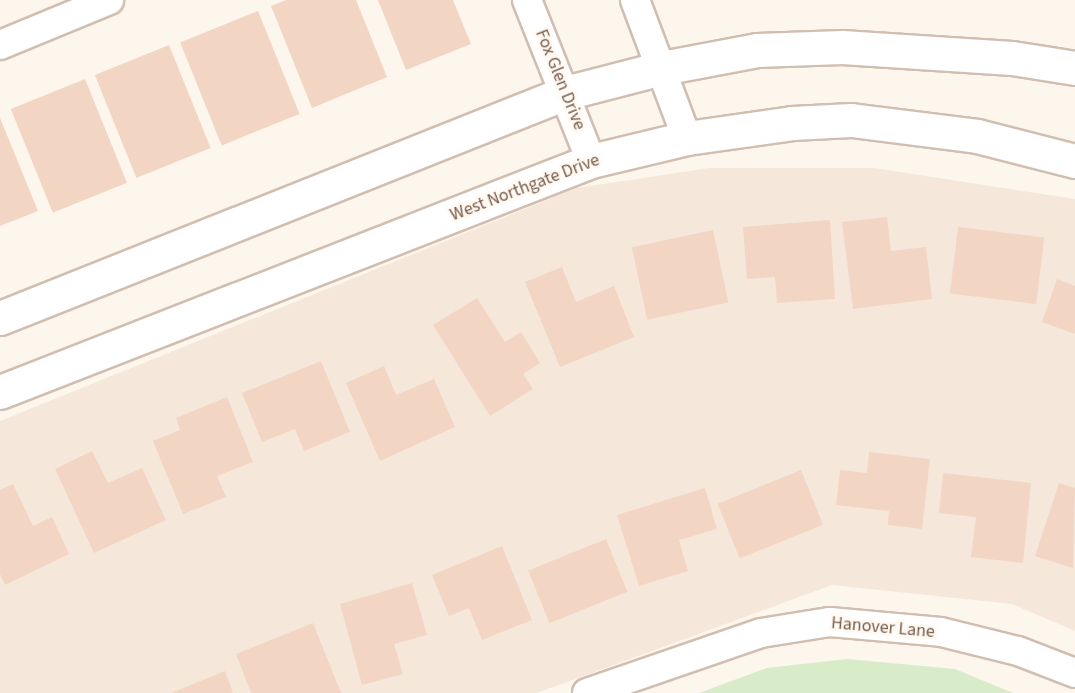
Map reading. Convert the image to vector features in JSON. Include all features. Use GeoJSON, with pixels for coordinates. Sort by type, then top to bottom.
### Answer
{"type":"FeatureCollection","features":[{"type":"Feature","properties":{"kind":"main road"},"geometry":{"type":"LineString","coordinates":[[0,318],[565,93],[662,68],[757,50],[842,47],[1012,58],[1075,68]]}},
{"type":"Feature","properties":{"kind":"main road","name":"West Northgate Drive"},"geometry":{"type":"LineString","coordinates":[[0,392],[591,161],[687,138],[792,123],[851,120],[977,136],[1075,161]]}},
{"type":"Feature","properties":{"kind":"street"},"geometry":{"type":"LineString","coordinates":[[0,45],[109,0]]}},
{"type":"Feature","properties":{"kind":"street","name":"Fox Glen Drive"},"geometry":{"type":"LineString","coordinates":[[527,0],[591,161]]}},
{"type":"Feature","properties":{"kind":"street"},"geometry":{"type":"LineString","coordinates":[[635,0],[687,138]]}},
{"type":"Feature","properties":{"kind":"street","name":"Hanover Lane"},"geometry":{"type":"LineString","coordinates":[[587,693],[761,633],[830,622],[941,632],[1018,651],[1075,673]]}},
{"type":"Feature","properties":{"kind":"shaded area"},"geometry":{"type":"Polygon","coordinates":[[[709,168],[874,168],[1075,199],[1075,631],[1012,604],[832,585],[537,693],[0,693],[0,421],[577,188],[709,168]]]}},
{"type":"Feature","properties":{"kind":"green space"},"geometry":{"type":"Polygon","coordinates":[[[847,659],[955,669],[1013,693],[699,693],[767,668],[847,659]]]}},
{"type":"Feature","properties":{"kind":"building"},"geometry":{"type":"Polygon","coordinates":[[[286,0],[356,0],[387,77],[312,108],[271,6],[286,0]]]}},
{"type":"Feature","properties":{"kind":"building"},"geometry":{"type":"Polygon","coordinates":[[[378,0],[453,0],[471,44],[406,70],[378,0]]]}},
{"type":"Feature","properties":{"kind":"building"},"geometry":{"type":"Polygon","coordinates":[[[258,11],[300,114],[222,145],[180,42],[258,11]]]}},
{"type":"Feature","properties":{"kind":"building"},"geometry":{"type":"Polygon","coordinates":[[[169,45],[211,148],[136,178],[95,75],[169,45]]]}},
{"type":"Feature","properties":{"kind":"building"},"geometry":{"type":"Polygon","coordinates":[[[85,79],[127,183],[53,213],[11,109],[85,79]]]}},
{"type":"Feature","properties":{"kind":"building"},"geometry":{"type":"Polygon","coordinates":[[[0,118],[38,211],[0,226],[0,118]]]}},
{"type":"Feature","properties":{"kind":"building"},"geometry":{"type":"Polygon","coordinates":[[[887,217],[891,251],[926,247],[932,299],[853,309],[842,222],[887,217]]]}},
{"type":"Feature","properties":{"kind":"building"},"geometry":{"type":"Polygon","coordinates":[[[830,220],[835,299],[777,303],[775,277],[747,279],[743,227],[830,220]]]}},
{"type":"Feature","properties":{"kind":"building"},"geometry":{"type":"Polygon","coordinates":[[[958,227],[1044,238],[1036,304],[950,294],[958,227]]]}},
{"type":"Feature","properties":{"kind":"building"},"geometry":{"type":"Polygon","coordinates":[[[713,230],[728,302],[647,320],[632,247],[713,230]]]}},
{"type":"Feature","properties":{"kind":"building"},"geometry":{"type":"Polygon","coordinates":[[[562,267],[576,302],[614,286],[634,337],[560,367],[525,282],[562,267]]]}},
{"type":"Feature","properties":{"kind":"building"},"geometry":{"type":"Polygon","coordinates":[[[1057,279],[1075,286],[1075,334],[1042,322],[1057,279]]]}},
{"type":"Feature","properties":{"kind":"building"},"geometry":{"type":"Polygon","coordinates":[[[477,298],[505,342],[521,332],[540,363],[523,374],[533,389],[490,416],[433,325],[477,298]]]}},
{"type":"Feature","properties":{"kind":"building"},"geometry":{"type":"Polygon","coordinates":[[[321,361],[350,432],[304,451],[295,429],[262,442],[242,393],[321,361]]]}},
{"type":"Feature","properties":{"kind":"building"},"geometry":{"type":"Polygon","coordinates":[[[384,366],[396,395],[434,379],[455,427],[380,461],[346,383],[384,366]]]}},
{"type":"Feature","properties":{"kind":"building"},"geometry":{"type":"Polygon","coordinates":[[[227,397],[253,462],[217,476],[226,497],[183,514],[153,441],[180,430],[176,418],[227,397]]]}},
{"type":"Feature","properties":{"kind":"building"},"geometry":{"type":"Polygon","coordinates":[[[92,451],[108,483],[142,468],[166,520],[94,553],[55,469],[92,451]]]}},
{"type":"Feature","properties":{"kind":"building"},"geometry":{"type":"Polygon","coordinates":[[[869,452],[930,459],[922,529],[888,525],[889,511],[836,505],[840,470],[867,473],[869,452]]]}},
{"type":"Feature","properties":{"kind":"building"},"geometry":{"type":"Polygon","coordinates":[[[801,470],[823,525],[740,558],[718,504],[801,470]]]}},
{"type":"Feature","properties":{"kind":"building"},"geometry":{"type":"Polygon","coordinates":[[[943,473],[1031,483],[1023,563],[971,557],[976,517],[939,513],[943,473]]]}},
{"type":"Feature","properties":{"kind":"building"},"geometry":{"type":"Polygon","coordinates":[[[1059,483],[1075,488],[1073,568],[1035,556],[1059,483]]]}},
{"type":"Feature","properties":{"kind":"building"},"geometry":{"type":"Polygon","coordinates":[[[13,484],[33,526],[52,517],[69,554],[5,585],[0,574],[0,490],[13,484]]]}},
{"type":"Feature","properties":{"kind":"building"},"geometry":{"type":"Polygon","coordinates":[[[705,488],[717,529],[679,540],[688,571],[639,586],[617,515],[705,488]]]}},
{"type":"Feature","properties":{"kind":"building"},"geometry":{"type":"Polygon","coordinates":[[[606,539],[627,592],[549,623],[528,570],[606,539]]]}},
{"type":"Feature","properties":{"kind":"building"},"geometry":{"type":"Polygon","coordinates":[[[502,546],[532,620],[482,640],[469,608],[449,616],[432,575],[502,546]]]}},
{"type":"Feature","properties":{"kind":"building"},"geometry":{"type":"Polygon","coordinates":[[[412,583],[427,635],[394,644],[403,674],[362,685],[340,604],[412,583]]]}},
{"type":"Feature","properties":{"kind":"building"},"geometry":{"type":"Polygon","coordinates":[[[313,623],[341,693],[251,693],[236,654],[313,623]]]}},
{"type":"Feature","properties":{"kind":"building"},"geometry":{"type":"Polygon","coordinates":[[[225,671],[233,693],[171,693],[225,671]]]}}]}
